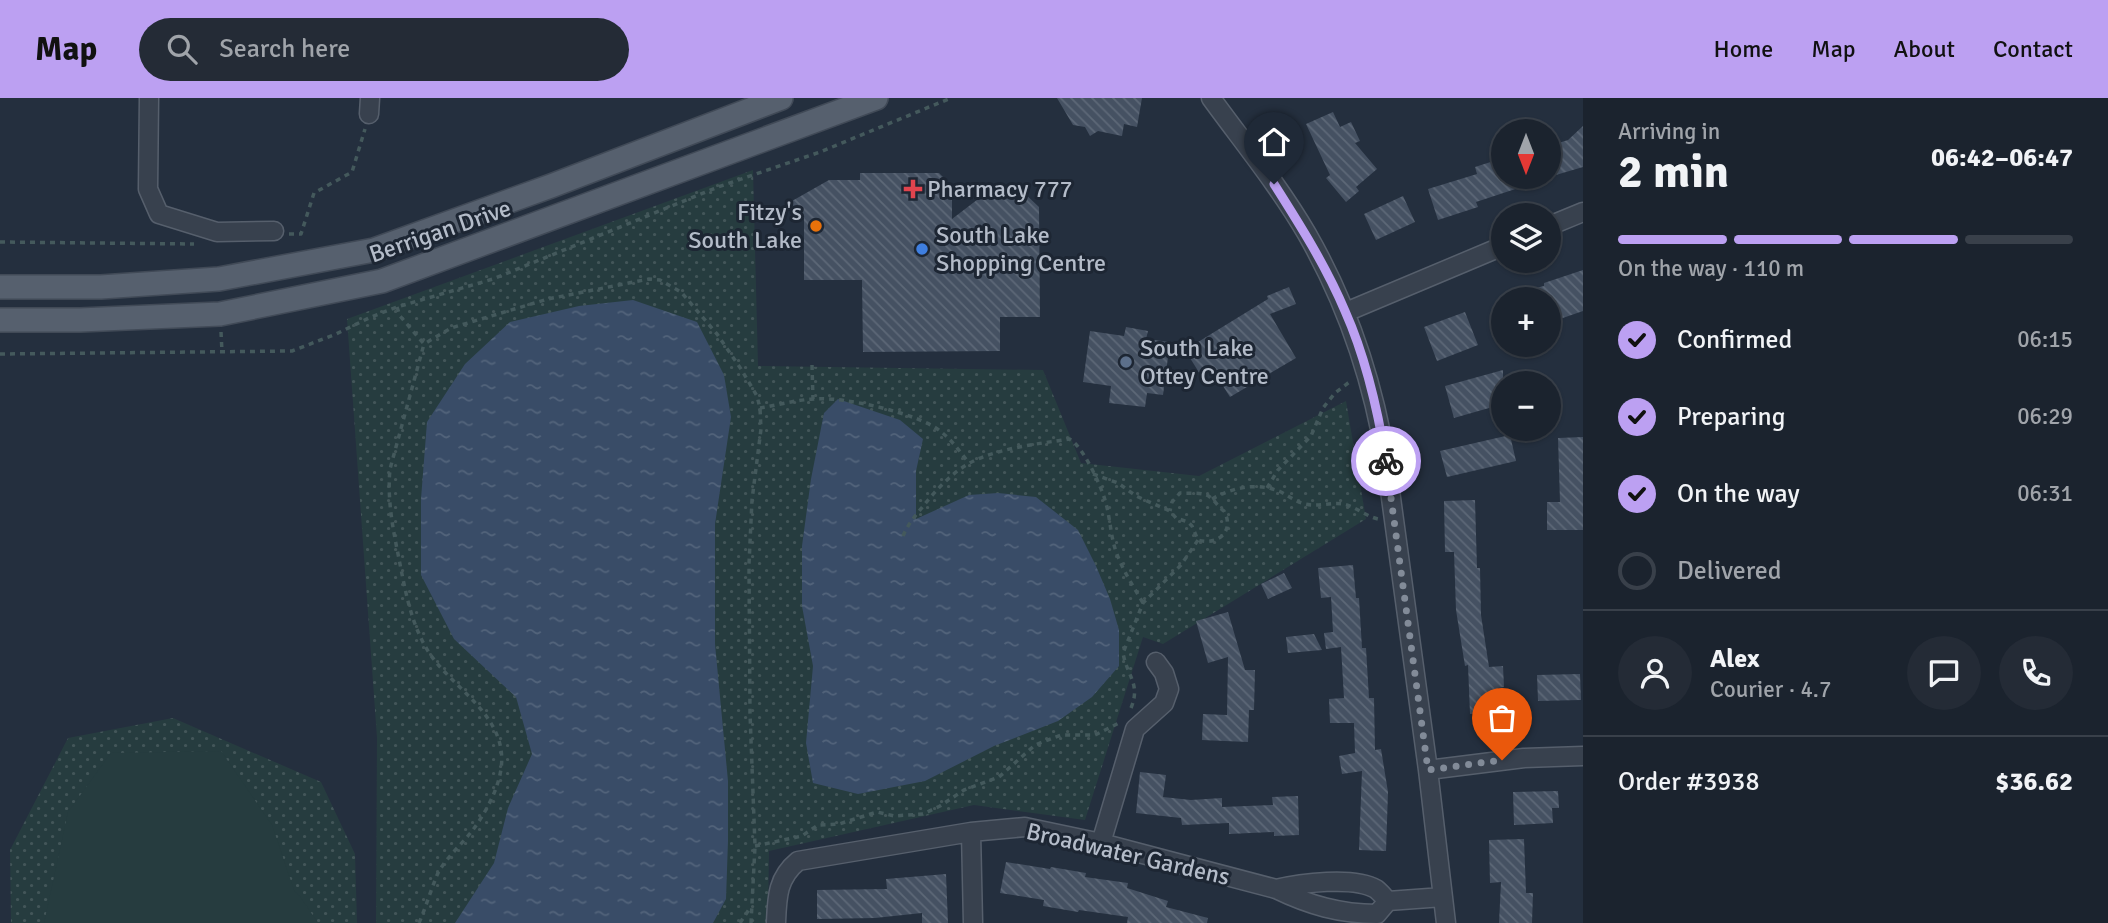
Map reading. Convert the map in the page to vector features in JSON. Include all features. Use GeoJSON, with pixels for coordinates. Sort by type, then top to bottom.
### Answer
{"type":"FeatureCollection","features":[{"type":"Feature","properties":{"kind":"main road","name":"Berrigan Drive"},"geometry":{"type":"LineString","coordinates":[[0,320],[80,320],[220,314],[382,281],[876,98]]}},
{"type":"Feature","properties":{"kind":"main road","name":"Berrigan Drive"},"geometry":{"type":"LineString","coordinates":[[0,287],[101,287],[219,279],[374,250],[773,101]]}},
{"type":"Feature","properties":{"kind":"main road"},"geometry":{"type":"LineString","coordinates":[[773,101],[778,134]]}},
{"type":"Feature","properties":{"kind":"street"},"geometry":{"type":"LineString","coordinates":[[149,98],[148,190],[159,214],[217,232],[274,231]]}},
{"type":"Feature","properties":{"kind":"street"},"geometry":{"type":"LineString","coordinates":[[1211,98],[1307,234],[1346,312],[1366,372],[1381,428],[1386,461],[1446,923]]}},
{"type":"Feature","properties":{"kind":"street"},"geometry":{"type":"LineString","coordinates":[[1561,221],[1583,212]]}},
{"type":"Feature","properties":{"kind":"street"},"geometry":{"type":"LineString","coordinates":[[1346,312],[1491,251]]}},
{"type":"Feature","properties":{"kind":"street"},"geometry":{"type":"LineString","coordinates":[[1101,843],[1130,724],[1164,703],[1169,690],[1164,673],[1156,662]]}},
{"type":"Feature","properties":{"kind":"street"},"geometry":{"type":"LineString","coordinates":[[1428,770],[1524,758],[1583,756]]}},
{"type":"Feature","properties":{"kind":"street","name":"Broadwater Gardens"},"geometry":{"type":"LineString","coordinates":[[776,923],[779,885],[798,861],[971,832],[1025,827],[1101,843],[1276,889],[1322,908],[1377,914],[1388,901],[1443,897]]}},
{"type":"Feature","properties":{"kind":"street"},"geometry":{"type":"LineString","coordinates":[[971,832],[973,923]]}},
{"type":"Feature","properties":{"kind":"street","name":"Broadwater Gardens"},"geometry":{"type":"LineString","coordinates":[[1276,889],[1303,883],[1333,882],[1376,889],[1388,901]]}},
{"type":"Feature","properties":{"kind":"path"},"geometry":{"type":"LineString","coordinates":[[786,164],[948,99]]}},
{"type":"Feature","properties":{"kind":"path"},"geometry":{"type":"LineString","coordinates":[[301,234],[314,193],[352,172],[370,106]]}},
{"type":"Feature","properties":{"kind":"path"},"geometry":{"type":"LineString","coordinates":[[0,242],[194,244]]}},
{"type":"Feature","properties":{"kind":"path"},"geometry":{"type":"LineString","coordinates":[[419,923],[439,871],[473,829],[489,802],[501,770],[502,755],[494,726],[482,710],[447,676],[426,649],[414,624],[391,518],[388,488],[390,469],[424,344],[451,328],[548,299],[649,279],[660,279],[681,292],[717,334],[741,369],[757,396],[760,408],[761,429],[752,500],[749,564],[750,713],[755,846],[751,923]]}},
{"type":"Feature","properties":{"kind":"path"},"geometry":{"type":"LineString","coordinates":[[397,307],[400,316],[424,344]]}},
{"type":"Feature","properties":{"kind":"path"},"geometry":{"type":"LineString","coordinates":[[812,365],[813,399]]}},
{"type":"Feature","properties":{"kind":"path"},"geometry":{"type":"LineString","coordinates":[[1267,488],[1278,470],[1311,436],[1323,408],[1335,393],[1366,372]]}},
{"type":"Feature","properties":{"kind":"path"},"geometry":{"type":"LineString","coordinates":[[760,408],[827,398],[872,406],[920,420],[938,429],[969,463]]}},
{"type":"Feature","properties":{"kind":"path"},"geometry":{"type":"LineString","coordinates":[[903,536],[931,496],[969,463],[1016,448],[1069,439],[1075,441],[1105,497],[1113,543],[1143,603]]}},
{"type":"Feature","properties":{"kind":"path"},"geometry":{"type":"LineString","coordinates":[[1093,474],[1118,482],[1136,496],[1170,512],[1175,518],[1188,522],[1198,540]]}},
{"type":"Feature","properties":{"kind":"path"},"geometry":{"type":"LineString","coordinates":[[1212,499],[1234,488],[1267,488],[1302,503],[1315,506],[1341,503],[1380,519]]}},
{"type":"Feature","properties":{"kind":"path"},"geometry":{"type":"LineString","coordinates":[[1170,512],[1172,502],[1181,493],[1203,493],[1212,499],[1227,517],[1226,531],[1215,541],[1198,540]]}},
{"type":"Feature","properties":{"kind":"path"},"geometry":{"type":"LineString","coordinates":[[755,846],[802,836],[818,825],[839,824],[877,813],[894,816],[923,814],[964,790],[999,777],[1035,745],[1061,735],[1094,735],[1130,724],[1136,697],[1135,686],[1123,653],[1143,603],[1181,565],[1198,540]]}},
{"type":"Feature","properties":{"kind":"path"},"geometry":{"type":"LineString","coordinates":[[740,923],[752,906]]}},
{"type":"Feature","properties":{"kind":"green space"},"geometry":{"type":"Polygon","coordinates":[[[753,170],[758,366],[1043,370],[1081,463],[1199,476],[1346,401],[1366,519],[1163,644],[1143,637],[1085,820],[974,805],[769,851],[768,923],[376,923],[377,738],[347,319],[753,170]]]}},
{"type":"Feature","properties":{"kind":"green space"},"geometry":{"type":"Polygon","coordinates":[[[173,718],[321,782],[355,854],[357,923],[11,923],[10,850],[68,738],[173,718]]]}},
{"type":"Feature","properties":{"kind":"green space"},"geometry":{"type":"Polygon","coordinates":[[[221,751],[272,825],[294,890],[318,923],[44,923],[68,812],[111,753],[221,751]]]}},
{"type":"Feature","properties":{"kind":"water"},"geometry":{"type":"Polygon","coordinates":[[[633,300],[697,322],[724,375],[731,417],[715,524],[715,644],[728,781],[726,899],[713,923],[455,923],[494,863],[508,808],[532,754],[516,697],[454,639],[421,575],[421,499],[427,422],[465,364],[510,322],[579,306],[633,300]]]}},
{"type":"Feature","properties":{"kind":"water"},"geometry":{"type":"Polygon","coordinates":[[[838,399],[900,420],[923,439],[916,471],[916,519],[969,495],[998,493],[1036,497],[1078,530],[1110,599],[1119,630],[1119,666],[1092,697],[1058,721],[994,746],[925,781],[858,794],[813,783],[806,743],[813,666],[802,606],[802,546],[824,413],[838,399]]]}},
{"type":"Feature","properties":{"kind":"building"},"geometry":{"type":"Polygon","coordinates":[[[1057,98],[1142,98],[1137,127],[1124,124],[1122,136],[1098,131],[1090,136],[1085,127],[1073,125],[1057,98]]]}},
{"type":"Feature","properties":{"kind":"building"},"geometry":{"type":"Polygon","coordinates":[[[1333,112],[1340,127],[1351,122],[1360,141],[1355,143],[1377,169],[1356,187],[1359,191],[1346,202],[1326,178],[1330,175],[1306,124],[1333,112]]]}},
{"type":"Feature","properties":{"kind":"building"},"geometry":{"type":"Polygon","coordinates":[[[1583,126],[1583,167],[1561,173],[1561,142],[1568,140],[1583,126]]]}},
{"type":"Feature","properties":{"kind":"building"},"geometry":{"type":"Polygon","coordinates":[[[1491,162],[1491,189],[1516,189],[1476,202],[1478,207],[1438,220],[1428,189],[1477,174],[1475,167],[1491,162]]]}},
{"type":"Feature","properties":{"kind":"building","name":"South Lake Shopping Centre"},"geometry":{"type":"Polygon","coordinates":[[[860,173],[939,173],[952,186],[952,219],[986,193],[1023,192],[1039,207],[1040,317],[1000,317],[1000,351],[863,352],[862,280],[804,280],[804,218],[792,218],[792,201],[829,180],[860,180],[860,173]]]}},
{"type":"Feature","properties":{"kind":"building"},"geometry":{"type":"Polygon","coordinates":[[[1403,196],[1415,222],[1376,240],[1364,214],[1403,196]]]}},
{"type":"Feature","properties":{"kind":"building"},"geometry":{"type":"Polygon","coordinates":[[[1583,270],[1583,311],[1561,319],[1561,287],[1540,287],[1544,286],[1544,283],[1583,270]]]}},
{"type":"Feature","properties":{"kind":"building"},"geometry":{"type":"Polygon","coordinates":[[[1289,287],[1296,304],[1270,314],[1296,358],[1230,397],[1211,367],[1200,374],[1185,350],[1268,299],[1267,296],[1289,287]]]}},
{"type":"Feature","properties":{"kind":"building"},"geometry":{"type":"Polygon","coordinates":[[[1465,312],[1478,345],[1437,361],[1424,327],[1465,312]]]}},
{"type":"Feature","properties":{"kind":"building","name":"South Lake Ottey Centre"},"geometry":{"type":"Polygon","coordinates":[[[1126,327],[1148,331],[1146,339],[1170,342],[1163,395],[1147,393],[1145,407],[1109,403],[1111,386],[1083,382],[1090,331],[1124,336],[1126,327]]]}},
{"type":"Feature","properties":{"kind":"building"},"geometry":{"type":"Polygon","coordinates":[[[1491,373],[1491,407],[1454,418],[1445,386],[1491,373]]]}},
{"type":"Feature","properties":{"kind":"building"},"geometry":{"type":"Polygon","coordinates":[[[1583,437],[1583,530],[1547,530],[1547,502],[1560,502],[1558,441],[1561,441],[1561,438],[1583,437]]]}},
{"type":"Feature","properties":{"kind":"building"},"geometry":{"type":"Polygon","coordinates":[[[1491,439],[1511,441],[1516,461],[1447,477],[1440,451],[1491,439]]]}},
{"type":"Feature","properties":{"kind":"building"},"geometry":{"type":"Polygon","coordinates":[[[1475,500],[1477,568],[1480,568],[1481,615],[1489,667],[1503,666],[1504,687],[1498,688],[1499,713],[1470,714],[1468,665],[1465,666],[1456,610],[1454,552],[1445,552],[1444,501],[1475,500]]]}},
{"type":"Feature","properties":{"kind":"building"},"geometry":{"type":"Polygon","coordinates":[[[1353,565],[1356,598],[1359,598],[1362,648],[1366,648],[1369,698],[1374,698],[1375,750],[1381,749],[1388,792],[1386,851],[1359,850],[1362,771],[1342,774],[1339,756],[1355,753],[1354,723],[1330,723],[1329,699],[1344,698],[1341,647],[1326,649],[1324,633],[1333,632],[1331,597],[1321,598],[1318,568],[1353,565]]]}},
{"type":"Feature","properties":{"kind":"building"},"geometry":{"type":"Polygon","coordinates":[[[1284,573],[1292,588],[1268,599],[1261,584],[1284,573]]]}},
{"type":"Feature","properties":{"kind":"building"},"geometry":{"type":"Polygon","coordinates":[[[1228,612],[1245,670],[1255,670],[1254,710],[1249,710],[1248,742],[1202,740],[1203,714],[1227,715],[1228,657],[1208,663],[1196,621],[1228,612]]]}},
{"type":"Feature","properties":{"kind":"building"},"geometry":{"type":"Polygon","coordinates":[[[1314,634],[1322,650],[1288,653],[1286,637],[1314,634]]]}},
{"type":"Feature","properties":{"kind":"building"},"geometry":{"type":"Polygon","coordinates":[[[1580,674],[1581,700],[1538,701],[1537,675],[1580,674]]]}},
{"type":"Feature","properties":{"kind":"building"},"geometry":{"type":"Polygon","coordinates":[[[1140,772],[1166,775],[1163,797],[1191,800],[1222,798],[1222,807],[1273,805],[1272,797],[1298,796],[1299,835],[1274,836],[1274,832],[1229,834],[1229,823],[1182,825],[1181,818],[1136,813],[1140,772]]]}},
{"type":"Feature","properties":{"kind":"building"},"geometry":{"type":"Polygon","coordinates":[[[1558,791],[1559,808],[1552,808],[1553,823],[1514,825],[1513,792],[1558,791]]]}},
{"type":"Feature","properties":{"kind":"building"},"geometry":{"type":"Polygon","coordinates":[[[1524,839],[1526,893],[1533,893],[1532,923],[1499,923],[1501,882],[1490,883],[1489,840],[1524,839]]]}},
{"type":"Feature","properties":{"kind":"building"},"geometry":{"type":"Polygon","coordinates":[[[1006,862],[1086,873],[1085,877],[1128,883],[1127,888],[1168,901],[1166,907],[1208,918],[1207,923],[1127,923],[1128,917],[1043,906],[1044,900],[1000,893],[1006,862]]]}},
{"type":"Feature","properties":{"kind":"building"},"geometry":{"type":"Polygon","coordinates":[[[946,874],[948,923],[922,923],[922,913],[875,918],[817,919],[817,890],[887,889],[886,879],[946,874]]]}},
{"type":"Feature","properties":{"kind":"way so far"},"geometry":{"type":"LineString","coordinates":[[1386,461],[1428,770],[1502,760]]}},
{"type":"Feature","properties":{"kind":"place","name":"Pharmacy 777"},"geometry":{"type":"Point","coordinates":[913,189]}},
{"type":"Feature","properties":{"kind":"place","name":"Fitzy's South Lake"},"geometry":{"type":"Point","coordinates":[816,226]}},
{"type":"Feature","properties":{"kind":"place","name":"South Lake Shopping Centre"},"geometry":{"type":"Point","coordinates":[922,249]}},
{"type":"Feature","properties":{"kind":"place","name":"South Lake Ottey Centre"},"geometry":{"type":"Point","coordinates":[1126,362]}},
{"type":"Feature","properties":{"kind":"route"},"geometry":{"type":"LineString","coordinates":[[1274,184],[1307,234],[1346,312],[1366,372],[1381,428],[1386,461]]}}]}
